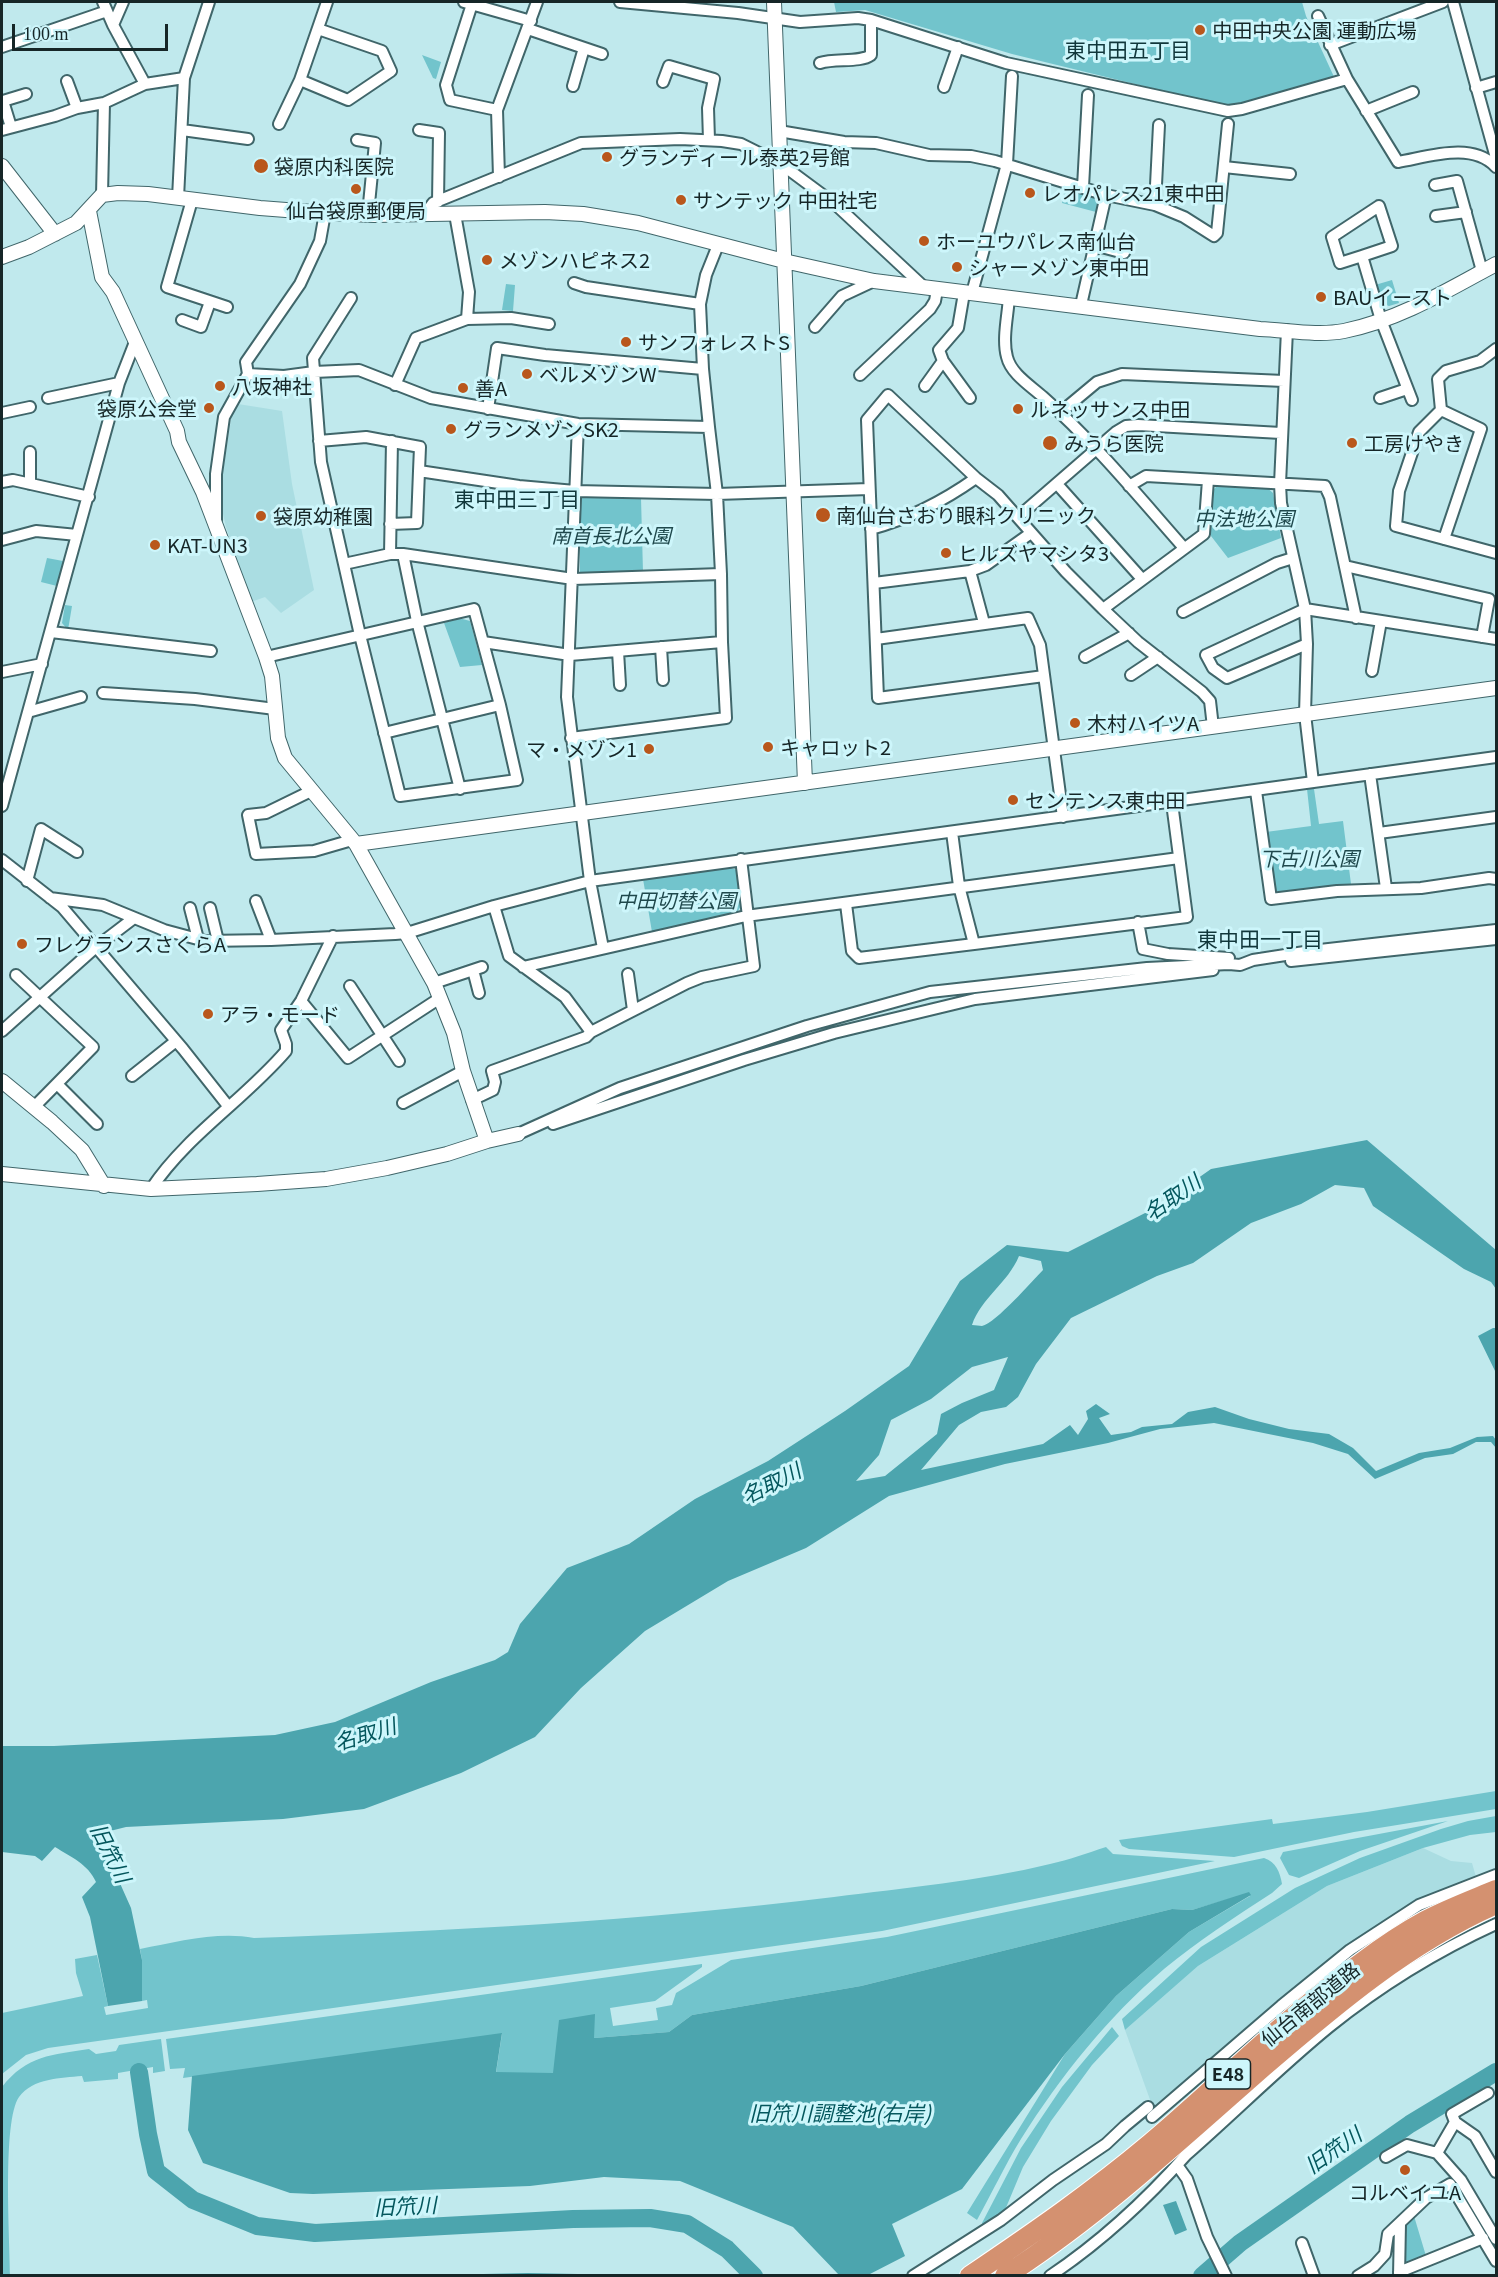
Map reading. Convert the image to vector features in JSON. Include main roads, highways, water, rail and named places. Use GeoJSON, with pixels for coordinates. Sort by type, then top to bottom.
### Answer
{"type":"FeatureCollection","features":[{"type":"Feature","properties":{"kind":"highway","name":"仙台南部道路"},"geometry":{"type":"LineString","coordinates":[[970,2276],[1065,2211],[1111,2175],[1333,1983],[1424,1922],[1497,1890]]}},
{"type":"Feature","properties":{"kind":"highway","name":"仙台南部道路"},"geometry":{"type":"LineString","coordinates":[[1005,2276],[1115,2196],[1354,1990],[1432,1936],[1497,1904]]}},
{"type":"Feature","properties":{"kind":"water","name":"名取川"},"geometry":{"type":"Polygon","coordinates":[[[1367,1140],[1496,1250],[1496,1289],[1491,1282],[1464,1269],[1373,1206],[1364,1188],[1335,1185],[1301,1204],[1251,1223],[1193,1263],[1157,1276],[1071,1318],[1036,1364],[1018,1397],[1006,1407],[981,1412],[959,1425],[921,1470],[1043,1444],[1070,1425],[1078,1435],[1088,1419],[1086,1411],[1096,1404],[1110,1414],[1099,1418],[1111,1435],[1131,1432],[1142,1427],[1172,1424],[1188,1412],[1215,1407],[1249,1419],[1289,1429],[1329,1434],[1353,1448],[1376,1471],[1419,1453],[1450,1448],[1477,1437],[1493,1436],[1496,1440],[1496,1448],[1491,1442],[1476,1442],[1453,1454],[1425,1458],[1375,1479],[1348,1454],[1313,1443],[1214,1423],[1160,1429],[1108,1443],[1005,1464],[889,1496],[806,1548],[728,1581],[645,1631],[581,1688],[535,1737],[461,1773],[364,1809],[283,1819],[126,1827],[98,1834],[131,1908],[142,1960],[142,2001],[108,2006],[90,1917],[82,1897],[96,1882],[88,1870],[55,1847],[42,1861],[35,1856],[2,1852],[2,1746],[54,1746],[275,1735],[335,1722],[431,1682],[495,1660],[508,1652],[520,1624],[567,1568],[629,1544],[695,1499],[768,1461],[909,1366],[960,1281],[1007,1245],[1068,1252],[1157,1207],[1211,1169],[1367,1140]],[[1019,1256],[1014,1266],[976,1315],[972,1325],[982,1326],[996,1318],[1043,1270],[1041,1261],[1019,1256]],[[1008,1357],[972,1367],[931,1399],[891,1420],[879,1455],[856,1481],[885,1476],[937,1434],[941,1414],[994,1390],[1008,1357]]]}},
{"type":"Feature","properties":{"kind":"water"},"geometry":{"type":"Polygon","coordinates":[[[1496,1328],[1496,1373],[1478,1336],[1496,1328]]]}},
{"type":"Feature","properties":{"kind":"water","name":"旧笊川調整池(右岸)"},"geometry":{"type":"Polygon","coordinates":[[[1249,1892],[1251,1895],[1189,1932],[1116,1996],[1065,2054],[962,2189],[892,2224],[905,2256],[868,2275],[839,2275],[793,2227],[680,2181],[604,2177],[530,2186],[290,2193],[203,2163],[188,2130],[192,2076],[502,2033],[496,2072],[553,2073],[559,2020],[595,2014],[594,2038],[669,2032],[692,2015],[861,1986],[1172,1909],[1192,1910],[1249,1892]]]}},
{"type":"Feature","properties":{"kind":"water"},"geometry":{"type":"Polygon","coordinates":[[[1176,2201],[1187,2230],[1175,2235],[1163,2205],[1176,2201]]]}},
{"type":"Feature","properties":{"kind":"water"},"geometry":{"type":"Polygon","coordinates":[[[528,2273],[628,2275],[438,2275],[528,2273]]]}},
{"type":"Feature","properties":{"kind":"waterway","name":"旧笊川"},"geometry":{"type":"LineString","coordinates":[[139,2072],[156,2171],[193,2200],[257,2226],[315,2233],[573,2219],[650,2218],[687,2224],[727,2249],[754,2276]]}},
{"type":"Feature","properties":{"kind":"waterway","name":"旧笊川"},"geometry":{"type":"LineString","coordinates":[[1202,2276],[1240,2243],[1410,2124],[1496,2072]]}},
{"type":"Feature","properties":{"kind":"place","name":"中田中央公園 運動広場"},"geometry":{"type":"Point","coordinates":[1200,30]}},
{"type":"Feature","properties":{"kind":"place","name":"グランディール泰英2号館"},"geometry":{"type":"Point","coordinates":[607,157]}},
{"type":"Feature","properties":{"kind":"place","name":"袋原内科医院"},"geometry":{"type":"Point","coordinates":[261,166]}},
{"type":"Feature","properties":{"kind":"place","name":"仙台袋原郵便局"},"geometry":{"type":"Point","coordinates":[356,189]}},
{"type":"Feature","properties":{"kind":"place","name":"レオパレス21東中田"},"geometry":{"type":"Point","coordinates":[1030,193]}},
{"type":"Feature","properties":{"kind":"place","name":"サンテック 中田社宅"},"geometry":{"type":"Point","coordinates":[681,200]}},
{"type":"Feature","properties":{"kind":"place","name":"ホーユウパレス南仙台"},"geometry":{"type":"Point","coordinates":[924,241]}},
{"type":"Feature","properties":{"kind":"place","name":"メゾンハピネス2"},"geometry":{"type":"Point","coordinates":[487,260]}},
{"type":"Feature","properties":{"kind":"place","name":"シャーメゾン東中田"},"geometry":{"type":"Point","coordinates":[957,267]}},
{"type":"Feature","properties":{"kind":"place","name":"BAUイースト"},"geometry":{"type":"Point","coordinates":[1321,297]}},
{"type":"Feature","properties":{"kind":"place","name":"サンフォレストS"},"geometry":{"type":"Point","coordinates":[626,342]}},
{"type":"Feature","properties":{"kind":"place","name":"ベルメゾンW"},"geometry":{"type":"Point","coordinates":[527,374]}},
{"type":"Feature","properties":{"kind":"place","name":"八坂神社"},"geometry":{"type":"Point","coordinates":[220,386]}},
{"type":"Feature","properties":{"kind":"place","name":"善A"},"geometry":{"type":"Point","coordinates":[463,388]}},
{"type":"Feature","properties":{"kind":"place","name":"袋原公会堂"},"geometry":{"type":"Point","coordinates":[209,408]}},
{"type":"Feature","properties":{"kind":"place","name":"ルネッサンス中田"},"geometry":{"type":"Point","coordinates":[1018,409]}},
{"type":"Feature","properties":{"kind":"place","name":"グランメゾンSK2"},"geometry":{"type":"Point","coordinates":[451,429]}},
{"type":"Feature","properties":{"kind":"place","name":"みうら医院"},"geometry":{"type":"Point","coordinates":[1050,443]}},
{"type":"Feature","properties":{"kind":"place","name":"工房けやき"},"geometry":{"type":"Point","coordinates":[1352,443]}},
{"type":"Feature","properties":{"kind":"place","name":"南仙台さおり眼科クリニック"},"geometry":{"type":"Point","coordinates":[823,515]}},
{"type":"Feature","properties":{"kind":"place","name":"袋原幼稚園"},"geometry":{"type":"Point","coordinates":[261,516]}},
{"type":"Feature","properties":{"kind":"place","name":"KAT-UN3"},"geometry":{"type":"Point","coordinates":[155,545]}},
{"type":"Feature","properties":{"kind":"place","name":"ヒルズヤマシタ3"},"geometry":{"type":"Point","coordinates":[946,553]}},
{"type":"Feature","properties":{"kind":"place","name":"木村ハイツA"},"geometry":{"type":"Point","coordinates":[1075,723]}},
{"type":"Feature","properties":{"kind":"place","name":"キャロット2"},"geometry":{"type":"Point","coordinates":[768,747]}},
{"type":"Feature","properties":{"kind":"place","name":"マ・メゾン1"},"geometry":{"type":"Point","coordinates":[649,749]}},
{"type":"Feature","properties":{"kind":"place","name":"センテンス東中田"},"geometry":{"type":"Point","coordinates":[1013,800]}},
{"type":"Feature","properties":{"kind":"place","name":"フレグランスさくらA"},"geometry":{"type":"Point","coordinates":[22,944]}},
{"type":"Feature","properties":{"kind":"place","name":"アラ・モード"},"geometry":{"type":"Point","coordinates":[208,1014]}},
{"type":"Feature","properties":{"kind":"place","name":"コルベイユA"},"geometry":{"type":"Point","coordinates":[1405,2170]}},
{"type":"Feature","properties":{"kind":"district","name":"東中田五丁目"},"geometry":{"type":"Point","coordinates":[1128,50]}},
{"type":"Feature","properties":{"kind":"district","name":"東中田三丁目"},"geometry":{"type":"Point","coordinates":[517,499]}},
{"type":"Feature","properties":{"kind":"district","name":"東中田一丁目"},"geometry":{"type":"Point","coordinates":[1260,939]}},
{"type":"Feature","properties":{"kind":"park label","name":"中法地公園"},"geometry":{"type":"Point","coordinates":[1244,518]}},
{"type":"Feature","properties":{"kind":"park label","name":"南首長北公園"},"geometry":{"type":"Point","coordinates":[611,535]}},
{"type":"Feature","properties":{"kind":"park label","name":"下古川公園"},"geometry":{"type":"Point","coordinates":[1309,858]}},
{"type":"Feature","properties":{"kind":"park label","name":"中田切替公園"},"geometry":{"type":"Point","coordinates":[676,900]}}]}
